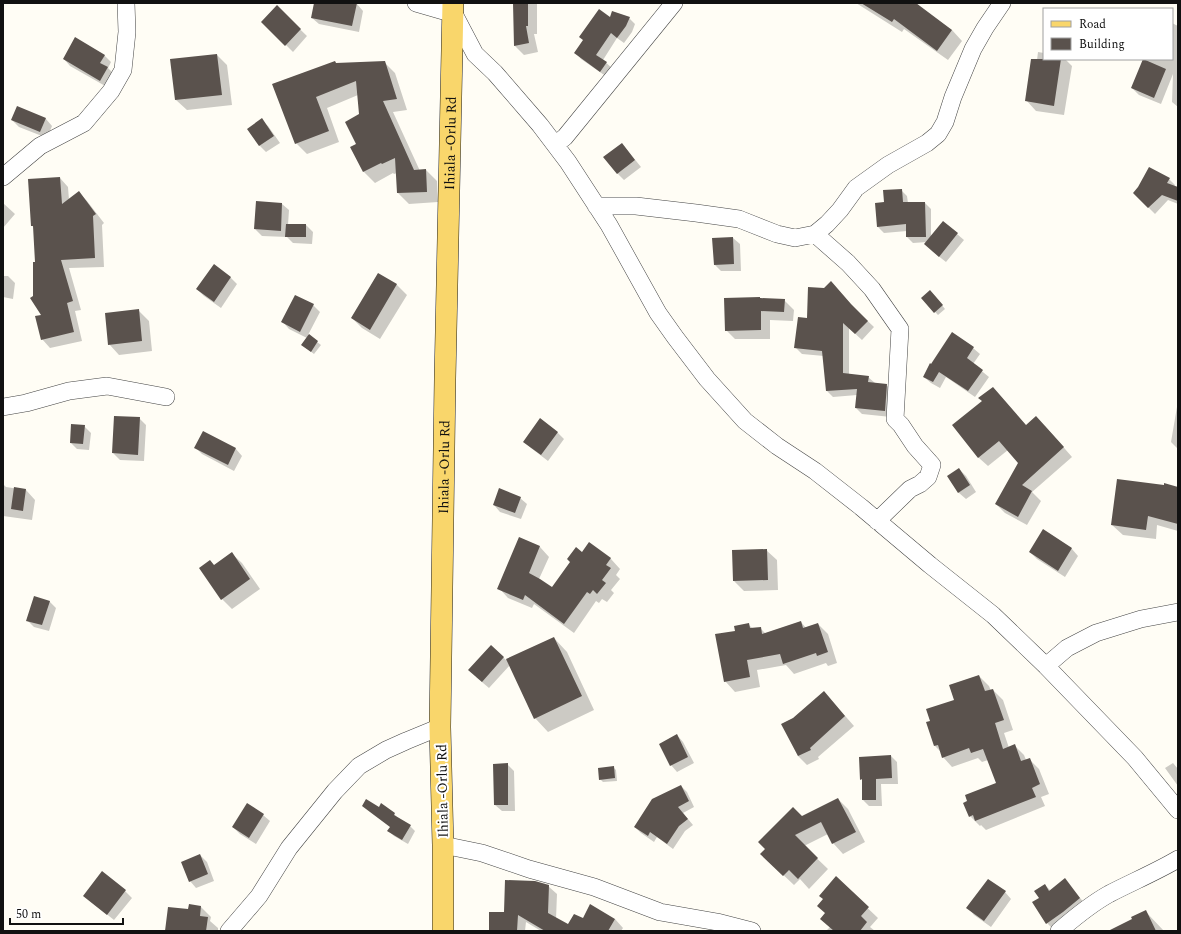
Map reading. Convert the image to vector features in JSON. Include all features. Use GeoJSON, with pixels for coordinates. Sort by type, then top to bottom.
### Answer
{"type":"FeatureCollection","features":[{"type":"Feature","properties":{"kind":"main road","name":"Ihiala -Orlu Rd"},"geometry":{"type":"LineString","coordinates":[[443,931],[443,845],[440,727],[445,379],[454,9]]}},
{"type":"Feature","properties":{"kind":"street"},"geometry":{"type":"LineString","coordinates":[[3,177],[13,167],[40,146],[84,123],[111,92],[123,70],[127,32],[126,3]]}},
{"type":"Feature","properties":{"kind":"street"},"geometry":{"type":"LineString","coordinates":[[416,3],[454,9],[475,54],[495,73],[568,162],[609,225],[658,313],[707,379],[745,421],[777,446],[815,471],[993,615],[1046,666],[1135,758],[1178,810]]}},
{"type":"Feature","properties":{"kind":"street"},"geometry":{"type":"LineString","coordinates":[[555,146],[565,137],[674,3]]}},
{"type":"Feature","properties":{"kind":"street"},"geometry":{"type":"LineString","coordinates":[[596,206],[636,206],[696,212],[739,219],[777,234],[795,238],[814,234],[827,224],[840,210],[856,188],[888,165],[927,143],[938,134],[945,122],[953,97],[973,49],[1002,3]]}},
{"type":"Feature","properties":{"kind":"street"},"geometry":{"type":"LineString","coordinates":[[814,234],[848,263],[872,289],[900,329],[895,419],[901,425],[915,446],[932,464],[928,477],[920,484],[910,488],[878,521]]}},
{"type":"Feature","properties":{"kind":"street"},"geometry":{"type":"LineString","coordinates":[[3,407],[26,403],[69,391],[107,386],[166,397]]}},
{"type":"Feature","properties":{"kind":"street"},"geometry":{"type":"LineString","coordinates":[[1046,666],[1067,648],[1096,633],[1141,620],[1178,612]]}},
{"type":"Feature","properties":{"kind":"street"},"geometry":{"type":"LineString","coordinates":[[229,931],[259,896],[289,848],[334,791],[359,766],[399,744],[440,727]]}},
{"type":"Feature","properties":{"kind":"street"},"geometry":{"type":"LineString","coordinates":[[443,845],[482,854],[594,887],[660,912],[717,922],[752,931]]}},
{"type":"Feature","properties":{"kind":"street"},"geometry":{"type":"LineString","coordinates":[[1058,931],[1076,916],[1108,895],[1178,859]]}},
{"type":"Feature","properties":{"kind":"building"},"geometry":{"type":"Polygon","coordinates":[[[314,3],[357,3],[352,26],[311,18],[314,3]]]}},
{"type":"Feature","properties":{"kind":"building"},"geometry":{"type":"Polygon","coordinates":[[[513,3],[528,3],[528,26],[526,26],[529,43],[514,46],[513,3]]]}},
{"type":"Feature","properties":{"kind":"building"},"geometry":{"type":"Polygon","coordinates":[[[861,3],[916,3],[952,30],[937,51],[894,19],[892,22],[861,3]]]}},
{"type":"Feature","properties":{"kind":"building"},"geometry":{"type":"Polygon","coordinates":[[[277,5],[301,29],[285,46],[261,22],[277,5]]]}},
{"type":"Feature","properties":{"kind":"building"},"geometry":{"type":"Polygon","coordinates":[[[599,9],[610,17],[612,11],[630,17],[626,26],[617,38],[611,33],[596,55],[607,62],[600,72],[574,53],[583,40],[579,37],[599,9]]]}},
{"type":"Feature","properties":{"kind":"building"},"geometry":{"type":"Polygon","coordinates":[[[75,37],[105,55],[100,63],[108,67],[100,81],[63,59],[75,37]]]}},
{"type":"Feature","properties":{"kind":"building"},"geometry":{"type":"Polygon","coordinates":[[[217,54],[222,95],[175,100],[170,59],[217,54]]]}},
{"type":"Feature","properties":{"kind":"building"},"geometry":{"type":"Polygon","coordinates":[[[1031,59],[1061,60],[1054,106],[1025,101],[1031,59]]]}},
{"type":"Feature","properties":{"kind":"building"},"geometry":{"type":"Polygon","coordinates":[[[1143,60],[1166,69],[1154,98],[1131,88],[1143,60]]]}},
{"type":"Feature","properties":{"kind":"building"},"geometry":{"type":"Polygon","coordinates":[[[335,61],[336,63],[385,61],[397,99],[383,101],[414,170],[426,169],[427,192],[397,193],[395,158],[363,172],[350,147],[356,144],[345,122],[359,114],[356,81],[316,97],[329,131],[295,144],[272,84],[335,61]]]}},
{"type":"Feature","properties":{"kind":"building"},"geometry":{"type":"Polygon","coordinates":[[[17,106],[46,118],[40,132],[11,120],[17,106]]]}},
{"type":"Feature","properties":{"kind":"building"},"geometry":{"type":"Polygon","coordinates":[[[262,118],[274,136],[259,146],[247,129],[262,118]]]}},
{"type":"Feature","properties":{"kind":"building"},"geometry":{"type":"Polygon","coordinates":[[[622,143],[635,160],[617,174],[603,157],[622,143]]]}},
{"type":"Feature","properties":{"kind":"building"},"geometry":{"type":"Polygon","coordinates":[[[1149,167],[1170,178],[1167,183],[1178,187],[1178,201],[1162,195],[1148,208],[1133,193],[1149,167]]]}},
{"type":"Feature","properties":{"kind":"building"},"geometry":{"type":"Polygon","coordinates":[[[60,177],[62,204],[79,191],[96,214],[93,216],[95,258],[61,260],[73,301],[67,303],[74,332],[41,340],[35,316],[41,315],[30,298],[33,296],[33,262],[35,262],[28,179],[60,177]]]}},
{"type":"Feature","properties":{"kind":"building"},"geometry":{"type":"Polygon","coordinates":[[[902,189],[903,202],[925,202],[926,237],[906,237],[906,224],[877,227],[875,203],[884,202],[883,190],[902,189]]]}},
{"type":"Feature","properties":{"kind":"building"},"geometry":{"type":"Polygon","coordinates":[[[256,201],[282,203],[281,231],[254,229],[256,201]]]}},
{"type":"Feature","properties":{"kind":"building"},"geometry":{"type":"Polygon","coordinates":[[[943,221],[958,233],[939,257],[924,244],[943,221]]]}},
{"type":"Feature","properties":{"kind":"building"},"geometry":{"type":"Polygon","coordinates":[[[286,224],[306,224],[306,237],[285,237],[286,224]]]}},
{"type":"Feature","properties":{"kind":"building"},"geometry":{"type":"Polygon","coordinates":[[[733,237],[734,264],[714,265],[712,238],[733,237]]]}},
{"type":"Feature","properties":{"kind":"building"},"geometry":{"type":"Polygon","coordinates":[[[214,264],[231,277],[214,302],[196,289],[214,264]]]}},
{"type":"Feature","properties":{"kind":"building"},"geometry":{"type":"Polygon","coordinates":[[[378,273],[397,284],[370,330],[351,318],[378,273]]]}},
{"type":"Feature","properties":{"kind":"building"},"geometry":{"type":"Polygon","coordinates":[[[831,281],[868,321],[855,334],[843,323],[843,373],[869,376],[868,382],[887,384],[885,411],[855,408],[857,389],[826,391],[822,351],[794,348],[798,317],[807,318],[808,287],[824,288],[831,281]]]}},
{"type":"Feature","properties":{"kind":"building"},"geometry":{"type":"Polygon","coordinates":[[[930,290],[943,305],[934,313],[921,298],[930,290]]]}},
{"type":"Feature","properties":{"kind":"building"},"geometry":{"type":"Polygon","coordinates":[[[295,295],[314,304],[300,332],[281,322],[295,295]]]}},
{"type":"Feature","properties":{"kind":"building"},"geometry":{"type":"Polygon","coordinates":[[[760,297],[785,299],[784,312],[761,311],[761,330],[725,331],[724,298],[760,297]]]}},
{"type":"Feature","properties":{"kind":"building"},"geometry":{"type":"Polygon","coordinates":[[[139,309],[142,341],[108,345],[105,313],[139,309]]]}},
{"type":"Feature","properties":{"kind":"building"},"geometry":{"type":"Polygon","coordinates":[[[952,332],[974,347],[967,358],[983,370],[968,391],[939,372],[933,382],[923,377],[930,363],[931,364],[952,332]]]}},
{"type":"Feature","properties":{"kind":"building"},"geometry":{"type":"Polygon","coordinates":[[[309,334],[318,341],[311,352],[301,345],[309,334]]]}},
{"type":"Feature","properties":{"kind":"building"},"geometry":{"type":"Polygon","coordinates":[[[993,387],[1026,425],[1036,416],[1064,447],[1022,485],[1032,491],[1018,517],[995,504],[1018,463],[999,441],[978,458],[952,425],[982,401],[978,398],[993,387]]]}},
{"type":"Feature","properties":{"kind":"building"},"geometry":{"type":"Polygon","coordinates":[[[114,416],[140,417],[138,455],[112,453],[114,416]]]}},
{"type":"Feature","properties":{"kind":"building"},"geometry":{"type":"Polygon","coordinates":[[[540,418],[558,432],[541,455],[523,442],[540,418]]]}},
{"type":"Feature","properties":{"kind":"building"},"geometry":{"type":"Polygon","coordinates":[[[71,424],[85,425],[83,444],[70,443],[71,424]]]}},
{"type":"Feature","properties":{"kind":"building"},"geometry":{"type":"Polygon","coordinates":[[[203,431],[236,448],[228,465],[194,448],[203,431]]]}},
{"type":"Feature","properties":{"kind":"building"},"geometry":{"type":"Polygon","coordinates":[[[959,468],[970,485],[958,493],[947,476],[959,468]]]}},
{"type":"Feature","properties":{"kind":"building"},"geometry":{"type":"Polygon","coordinates":[[[1117,479],[1164,485],[1164,483],[1178,487],[1178,524],[1148,516],[1146,530],[1111,525],[1117,479]]]}},
{"type":"Feature","properties":{"kind":"building"},"geometry":{"type":"Polygon","coordinates":[[[14,487],[26,489],[23,511],[11,509],[14,487]]]}},
{"type":"Feature","properties":{"kind":"building"},"geometry":{"type":"Polygon","coordinates":[[[499,488],[521,497],[515,513],[493,505],[499,488]]]}},
{"type":"Feature","properties":{"kind":"building"},"geometry":{"type":"Polygon","coordinates":[[[1043,529],[1072,548],[1058,571],[1029,552],[1043,529]]]}},
{"type":"Feature","properties":{"kind":"building"},"geometry":{"type":"Polygon","coordinates":[[[519,537],[540,546],[529,573],[552,587],[570,562],[567,559],[576,547],[582,552],[589,542],[611,558],[606,565],[611,568],[602,580],[606,583],[597,594],[593,590],[590,594],[587,592],[564,624],[525,595],[523,600],[497,589],[519,537]]]}},
{"type":"Feature","properties":{"kind":"building"},"geometry":{"type":"Polygon","coordinates":[[[767,549],[768,580],[733,581],[732,550],[767,549]]]}},
{"type":"Feature","properties":{"kind":"building"},"geometry":{"type":"Polygon","coordinates":[[[232,552],[250,579],[221,600],[199,568],[210,560],[214,565],[232,552]]]}},
{"type":"Feature","properties":{"kind":"building"},"geometry":{"type":"Polygon","coordinates":[[[34,596],[50,601],[42,625],[26,621],[34,596]]]}},
{"type":"Feature","properties":{"kind":"building"},"geometry":{"type":"Polygon","coordinates":[[[801,621],[803,628],[818,623],[828,652],[817,656],[816,653],[783,664],[780,654],[747,660],[750,677],[724,682],[715,634],[735,631],[734,626],[749,623],[750,628],[761,627],[762,634],[801,621]]]}},
{"type":"Feature","properties":{"kind":"building"},"geometry":{"type":"Polygon","coordinates":[[[554,637],[582,696],[534,719],[506,659],[554,637]]]}},
{"type":"Feature","properties":{"kind":"building"},"geometry":{"type":"Polygon","coordinates":[[[491,645],[504,657],[482,682],[468,670],[491,645]]]}},
{"type":"Feature","properties":{"kind":"building"},"geometry":{"type":"Polygon","coordinates":[[[979,675],[985,691],[993,689],[1004,720],[995,723],[1003,749],[1015,744],[1021,761],[1030,758],[1040,784],[1032,788],[1036,797],[975,821],[973,815],[969,817],[963,803],[967,801],[965,795],[996,783],[983,749],[971,753],[969,748],[942,758],[938,745],[934,746],[926,722],[930,721],[926,709],[954,700],[949,685],[979,675]]]}},
{"type":"Feature","properties":{"kind":"building"},"geometry":{"type":"Polygon","coordinates":[[[824,691],[845,716],[810,748],[811,750],[798,756],[781,724],[793,718],[824,691]]]}},
{"type":"Feature","properties":{"kind":"building"},"geometry":{"type":"Polygon","coordinates":[[[677,734],[688,757],[670,766],[659,744],[677,734]]]}},
{"type":"Feature","properties":{"kind":"building"},"geometry":{"type":"Polygon","coordinates":[[[891,755],[892,778],[876,779],[876,800],[862,800],[862,779],[860,780],[859,757],[891,755]]]}},
{"type":"Feature","properties":{"kind":"building"},"geometry":{"type":"Polygon","coordinates":[[[508,763],[508,805],[494,805],[493,764],[508,763]]]}},
{"type":"Feature","properties":{"kind":"building"},"geometry":{"type":"Polygon","coordinates":[[[614,766],[615,778],[599,780],[598,768],[614,766]]]}},
{"type":"Feature","properties":{"kind":"building"},"geometry":{"type":"Polygon","coordinates":[[[681,785],[689,801],[678,807],[688,819],[679,826],[667,844],[650,832],[648,836],[634,827],[652,799],[681,785]]]}},
{"type":"Feature","properties":{"kind":"building"},"geometry":{"type":"Polygon","coordinates":[[[838,798],[856,832],[832,844],[821,822],[795,835],[818,858],[798,879],[789,870],[783,876],[760,854],[765,849],[758,842],[793,807],[802,816],[838,798]]]}},
{"type":"Feature","properties":{"kind":"building"},"geometry":{"type":"Polygon","coordinates":[[[366,799],[379,807],[381,803],[395,813],[394,815],[411,825],[402,840],[387,831],[390,827],[362,806],[366,799]]]}},
{"type":"Feature","properties":{"kind":"building"},"geometry":{"type":"Polygon","coordinates":[[[247,803],[264,814],[249,838],[232,827],[247,803]]]}},
{"type":"Feature","properties":{"kind":"building"},"geometry":{"type":"Polygon","coordinates":[[[200,854],[208,874],[189,882],[181,862],[200,854]]]}},
{"type":"Feature","properties":{"kind":"building"},"geometry":{"type":"Polygon","coordinates":[[[102,871],[126,890],[107,915],[83,896],[102,871]]]}},
{"type":"Feature","properties":{"kind":"building"},"geometry":{"type":"Polygon","coordinates":[[[836,876],[869,907],[861,916],[867,922],[860,931],[834,931],[820,919],[825,913],[817,906],[823,899],[819,896],[836,876]]]}},
{"type":"Feature","properties":{"kind":"building"},"geometry":{"type":"Polygon","coordinates":[[[1065,878],[1080,898],[1046,924],[1032,902],[1039,898],[1034,891],[1045,884],[1049,891],[1065,878]]]}},
{"type":"Feature","properties":{"kind":"building"},"geometry":{"type":"Polygon","coordinates":[[[988,879],[1006,891],[984,921],[966,908],[988,879]]]}},
{"type":"Feature","properties":{"kind":"building"},"geometry":{"type":"Polygon","coordinates":[[[505,880],[535,881],[549,885],[548,913],[568,924],[574,914],[583,918],[590,904],[615,919],[608,931],[545,931],[518,915],[517,931],[489,931],[489,912],[504,912],[505,880]]]}},
{"type":"Feature","properties":{"kind":"building"},"geometry":{"type":"Polygon","coordinates":[[[189,904],[201,906],[200,916],[208,917],[206,931],[165,931],[168,907],[188,909],[189,904]]]}},
{"type":"Feature","properties":{"kind":"building"},"geometry":{"type":"Polygon","coordinates":[[[1146,910],[1156,931],[1108,931],[1132,919],[1131,917],[1146,910]]]}}]}
